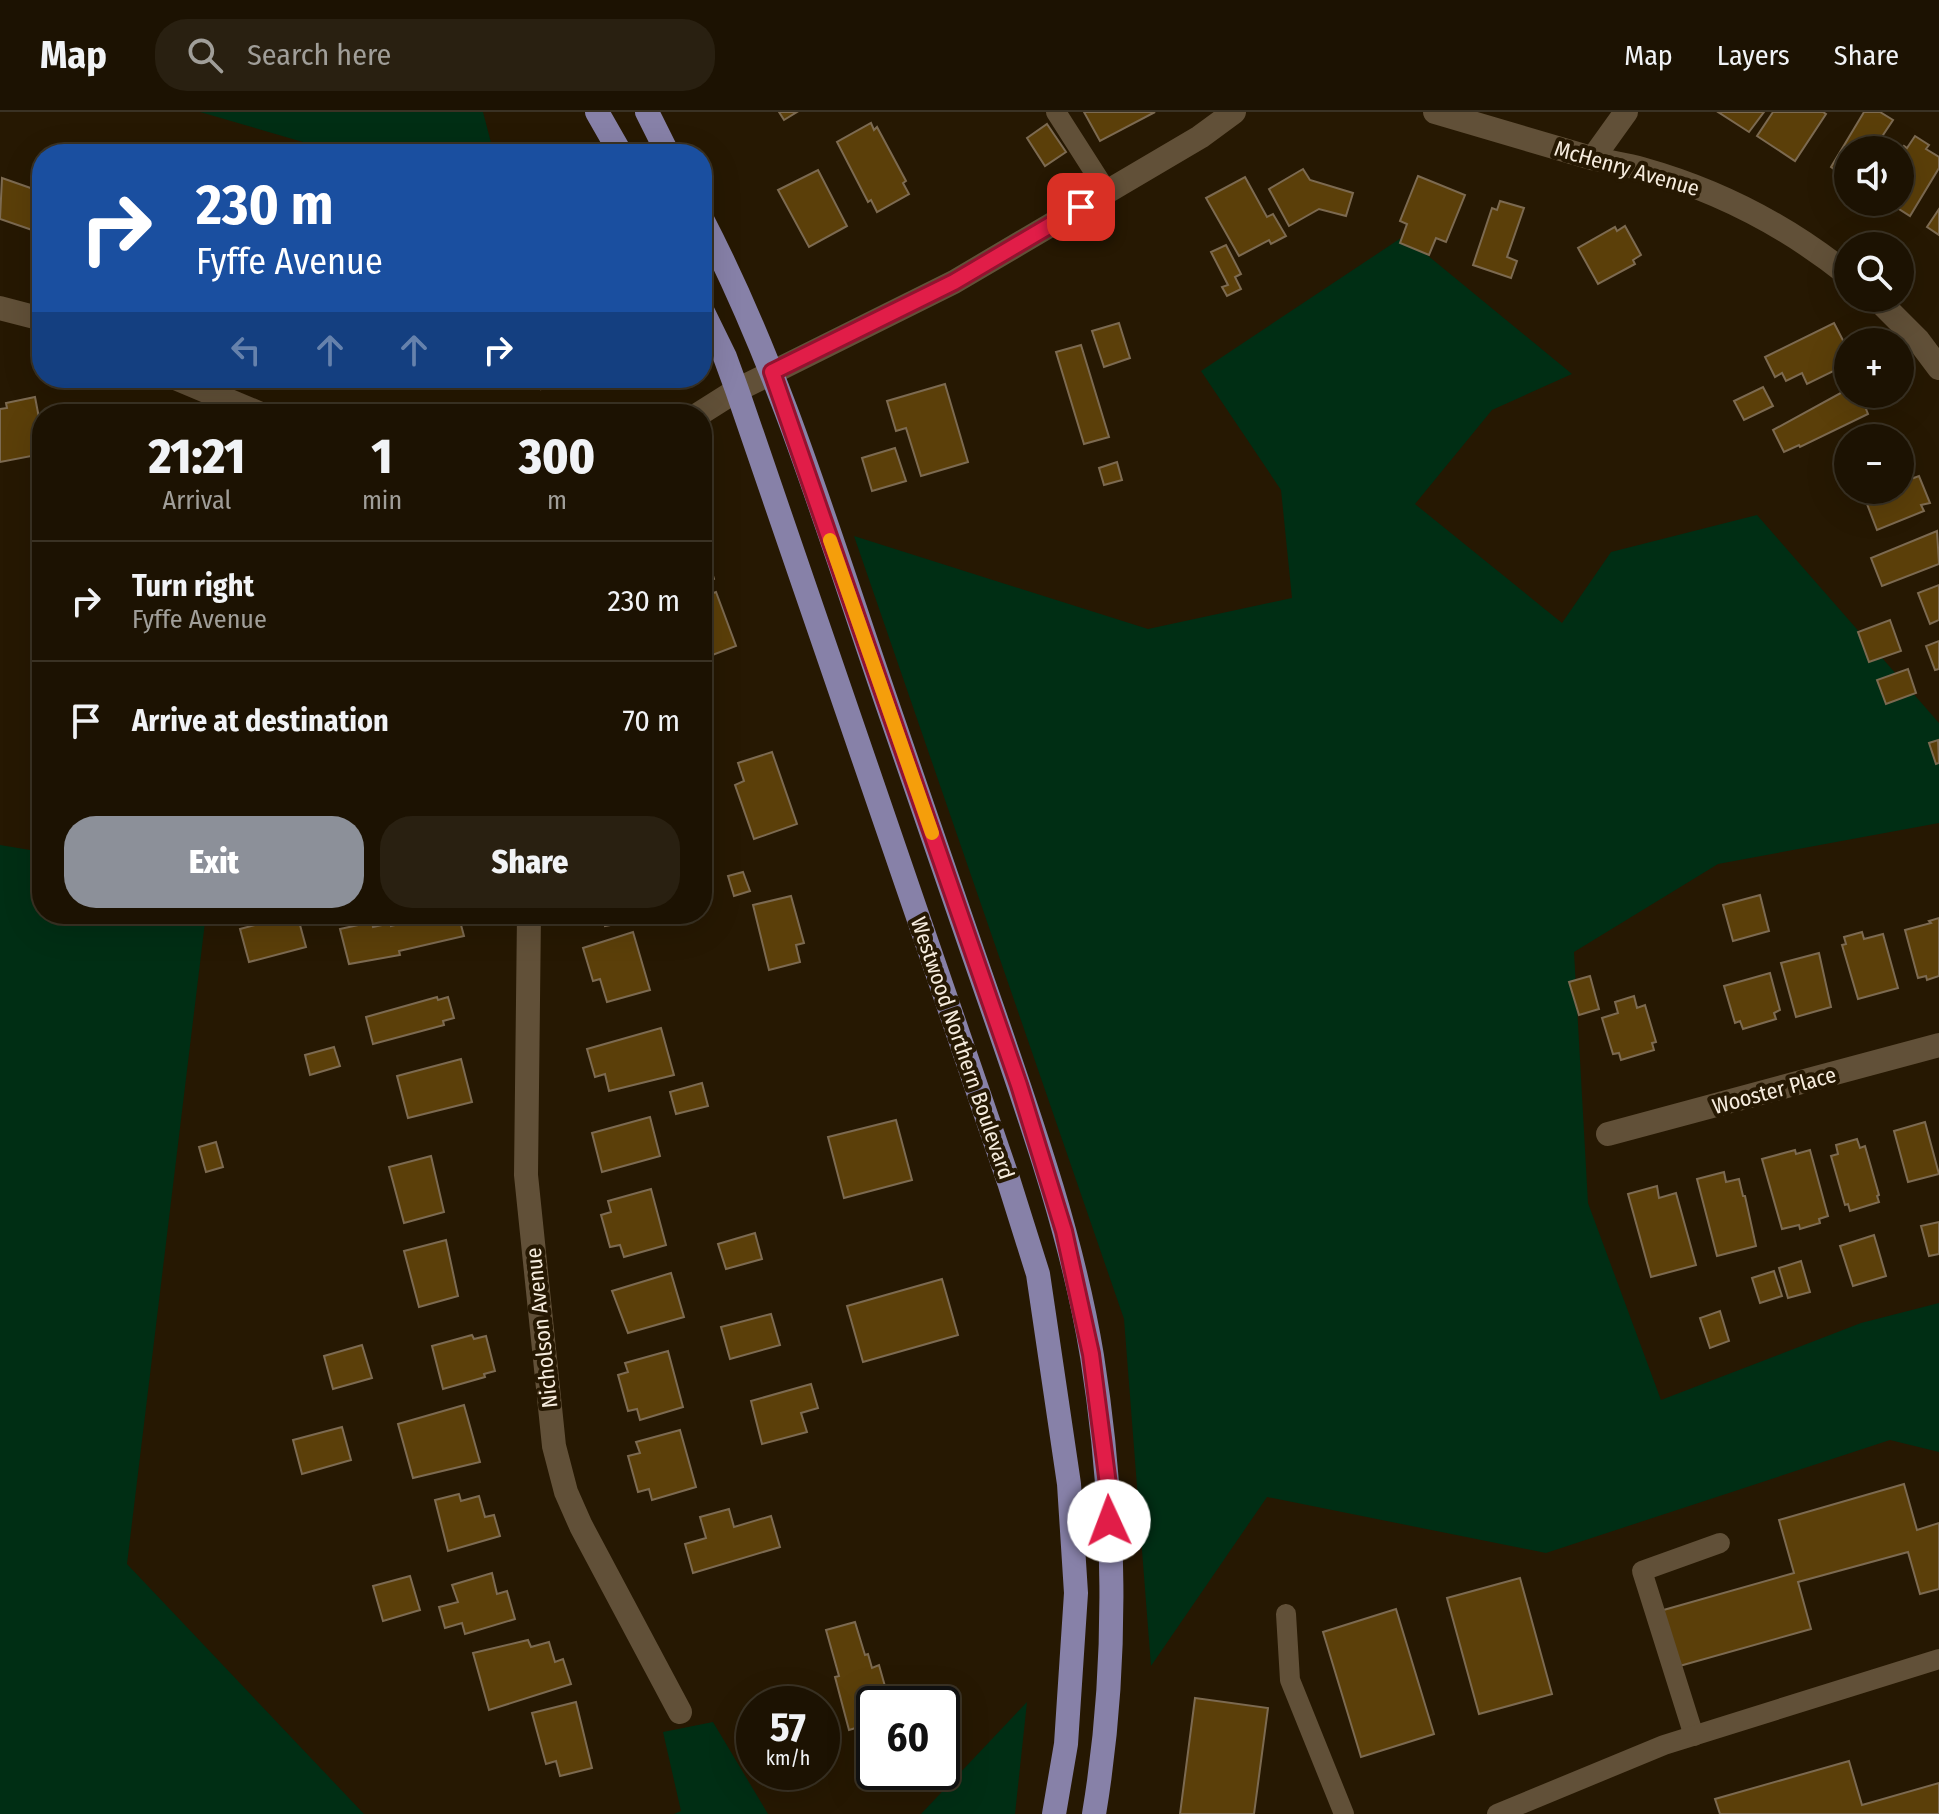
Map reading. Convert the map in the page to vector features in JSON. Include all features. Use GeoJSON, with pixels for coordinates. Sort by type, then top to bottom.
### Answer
{"type":"FeatureCollection","features":[{"type":"Feature","properties":{"kind":"main road"},"geometry":{"type":"LineString","coordinates":[[597,112],[615,144]]}},
{"type":"Feature","properties":{"kind":"main road"},"geometry":{"type":"LineString","coordinates":[[647,112],[663,144]]}},
{"type":"Feature","properties":{"kind":"main road","name":"Westwood Northern Boulevard"},"geometry":{"type":"LineString","coordinates":[[712,241],[772,372],[1019,1085],[1064,1231],[1091,1354],[1109,1492],[1109,1651],[1104,1754],[1094,1814]]}},
{"type":"Feature","properties":{"kind":"main road","name":"Westwood Northern Boulevard"},"geometry":{"type":"LineString","coordinates":[[712,330],[737,390],[1038,1274],[1069,1484],[1076,1593],[1066,1744],[1054,1814]]}},
{"type":"Feature","properties":{"kind":"street"},"geometry":{"type":"LineString","coordinates":[[712,406],[772,372],[954,282],[1200,137],[1234,112]]}},
{"type":"Feature","properties":{"kind":"street","name":"McHenry Avenue"},"geometry":{"type":"LineString","coordinates":[[1435,112],[1593,158],[1642,169],[1704,190],[1764,218],[1834,264]]}},
{"type":"Feature","properties":{"kind":"street"},"geometry":{"type":"LineString","coordinates":[[1593,158],[1626,112]]}},
{"type":"Feature","properties":{"kind":"street"},"geometry":{"type":"LineString","coordinates":[[0,308],[32,316]]}},
{"type":"Feature","properties":{"kind":"street"},"geometry":{"type":"LineString","coordinates":[[1890,312],[1918,340],[1939,368]]}},
{"type":"Feature","properties":{"kind":"street"},"geometry":{"type":"LineString","coordinates":[[199,388],[237,404]]}},
{"type":"Feature","properties":{"kind":"street","name":"Nicholson Avenue"},"geometry":{"type":"LineString","coordinates":[[529,924],[526,1175],[554,1446],[566,1492],[581,1526],[680,1712]]}},
{"type":"Feature","properties":{"kind":"street","name":"Wooster Place"},"geometry":{"type":"LineString","coordinates":[[1608,1134],[1939,1045]]}},
{"type":"Feature","properties":{"kind":"lane"},"geometry":{"type":"LineString","coordinates":[[1056,112],[1107,192]]}},
{"type":"Feature","properties":{"kind":"lane"},"geometry":{"type":"LineString","coordinates":[[1694,1736],[1642,1571],[1720,1543]]}},
{"type":"Feature","properties":{"kind":"lane"},"geometry":{"type":"LineString","coordinates":[[1286,1614],[1290,1680],[1344,1814]]}},
{"type":"Feature","properties":{"kind":"lane"},"geometry":{"type":"LineString","coordinates":[[1497,1814],[1664,1745],[1939,1659]]}},
{"type":"Feature","properties":{"kind":"green space"},"geometry":{"type":"Polygon","coordinates":[[[200,112],[483,112],[491,144],[310,144],[200,112]]]}},
{"type":"Feature","properties":{"kind":"green space"},"geometry":{"type":"Polygon","coordinates":[[[1404,236],[1572,374],[1492,410],[1415,504],[1562,623],[1611,552],[1757,515],[1939,723],[1939,823],[1718,864],[1574,952],[1588,1203],[1661,1400],[1861,1323],[1939,1303],[1939,1452],[1890,1440],[1546,1553],[1267,1497],[1151,1666],[1124,1319],[854,536],[1148,629],[1292,598],[1281,490],[1201,371],[1404,236]]]}},
{"type":"Feature","properties":{"kind":"green space"},"geometry":{"type":"Polygon","coordinates":[[[0,845],[32,850],[32,924],[205,924],[127,1564],[364,1814],[0,1814],[0,845]]]}},
{"type":"Feature","properties":{"kind":"green space"},"geometry":{"type":"Polygon","coordinates":[[[1027,1702],[1015,1814],[921,1814],[944,1790],[960,1790],[960,1773],[1027,1702]]]}},
{"type":"Feature","properties":{"kind":"green space"},"geometry":{"type":"Polygon","coordinates":[[[713,1722],[736,1760],[736,1790],[754,1790],[768,1814],[674,1814],[681,1811],[663,1732],[713,1722]]]}},
{"type":"Feature","properties":{"kind":"building"},"geometry":{"type":"Polygon","coordinates":[[[779,112],[797,112],[784,120],[779,112]]]}},
{"type":"Feature","properties":{"kind":"building"},"geometry":{"type":"Polygon","coordinates":[[[1084,112],[1155,112],[1100,141],[1084,112]]]}},
{"type":"Feature","properties":{"kind":"building"},"geometry":{"type":"Polygon","coordinates":[[[1718,112],[1764,112],[1749,132],[1718,112]]]}},
{"type":"Feature","properties":{"kind":"building"},"geometry":{"type":"Polygon","coordinates":[[[1773,112],[1826,114],[1795,161],[1757,136],[1773,112]]]}},
{"type":"Feature","properties":{"kind":"building"},"geometry":{"type":"Polygon","coordinates":[[[1864,112],[1880,112],[1893,120],[1882,136],[1850,136],[1864,112]]]}},
{"type":"Feature","properties":{"kind":"building"},"geometry":{"type":"Polygon","coordinates":[[[871,123],[874,130],[877,127],[906,181],[903,183],[909,194],[877,212],[871,200],[868,202],[837,142],[871,123]]]}},
{"type":"Feature","properties":{"kind":"building"},"geometry":{"type":"Polygon","coordinates":[[[1047,124],[1066,152],[1045,166],[1027,138],[1047,124]]]}},
{"type":"Feature","properties":{"kind":"building"},"geometry":{"type":"Polygon","coordinates":[[[1914,138],[1929,145],[1926,149],[1939,157],[1939,168],[1914,209],[1914,138]]]}},
{"type":"Feature","properties":{"kind":"building"},"geometry":{"type":"Polygon","coordinates":[[[1303,169],[1310,180],[1353,193],[1346,216],[1319,209],[1289,226],[1269,189],[1303,169]]]}},
{"type":"Feature","properties":{"kind":"building"},"geometry":{"type":"Polygon","coordinates":[[[818,170],[847,226],[809,247],[778,190],[818,170]]]}},
{"type":"Feature","properties":{"kind":"building"},"geometry":{"type":"Polygon","coordinates":[[[1418,176],[1465,195],[1446,242],[1436,238],[1429,255],[1400,243],[1407,224],[1400,221],[1418,176]]]}},
{"type":"Feature","properties":{"kind":"building"},"geometry":{"type":"Polygon","coordinates":[[[1245,177],[1267,217],[1273,214],[1286,236],[1271,244],[1269,240],[1239,256],[1206,198],[1245,177]]]}},
{"type":"Feature","properties":{"kind":"building"},"geometry":{"type":"Polygon","coordinates":[[[2,178],[32,188],[32,230],[0,219],[2,178]]]}},
{"type":"Feature","properties":{"kind":"building"},"geometry":{"type":"Polygon","coordinates":[[[1500,201],[1524,208],[1507,257],[1517,261],[1511,278],[1473,265],[1492,208],[1497,210],[1500,201]]]}},
{"type":"Feature","properties":{"kind":"building"},"geometry":{"type":"Polygon","coordinates":[[[1939,209],[1939,235],[1927,227],[1939,209]]]}},
{"type":"Feature","properties":{"kind":"building"},"geometry":{"type":"Polygon","coordinates":[[[1625,226],[1641,255],[1633,260],[1635,264],[1598,284],[1578,248],[1615,227],[1617,231],[1625,226]]]}},
{"type":"Feature","properties":{"kind":"building"},"geometry":{"type":"Polygon","coordinates":[[[1226,245],[1241,274],[1235,277],[1241,289],[1227,296],[1222,287],[1228,285],[1211,252],[1226,245]]]}},
{"type":"Feature","properties":{"kind":"building"},"geometry":{"type":"Polygon","coordinates":[[[1119,323],[1130,358],[1104,367],[1092,331],[1119,323]]]}},
{"type":"Feature","properties":{"kind":"building"},"geometry":{"type":"Polygon","coordinates":[[[1834,323],[1837,328],[1834,328],[1834,371],[1807,384],[1802,373],[1786,381],[1782,373],[1775,377],[1765,357],[1834,323]]]}},
{"type":"Feature","properties":{"kind":"building"},"geometry":{"type":"Polygon","coordinates":[[[1081,345],[1109,437],[1084,444],[1056,352],[1081,345]]]}},
{"type":"Feature","properties":{"kind":"building"},"geometry":{"type":"Polygon","coordinates":[[[945,384],[968,462],[921,476],[906,428],[896,431],[887,401],[945,384]]]}},
{"type":"Feature","properties":{"kind":"building"},"geometry":{"type":"Polygon","coordinates":[[[1763,387],[1773,406],[1744,420],[1734,401],[1763,387]]]}},
{"type":"Feature","properties":{"kind":"building"},"geometry":{"type":"Polygon","coordinates":[[[35,397],[36,404],[32,404],[32,456],[0,462],[0,409],[7,408],[6,403],[35,397]]]}},
{"type":"Feature","properties":{"kind":"building"},"geometry":{"type":"Polygon","coordinates":[[[1834,397],[1834,408],[1868,408],[1868,414],[1847,424],[1834,424],[1834,430],[1784,452],[1773,430],[1834,397]]]}},
{"type":"Feature","properties":{"kind":"building"},"geometry":{"type":"Polygon","coordinates":[[[895,448],[906,481],[872,491],[862,458],[895,448]]]}},
{"type":"Feature","properties":{"kind":"building"},"geometry":{"type":"Polygon","coordinates":[[[1117,462],[1122,480],[1104,485],[1099,468],[1117,462]]]}},
{"type":"Feature","properties":{"kind":"building"},"geometry":{"type":"Polygon","coordinates":[[[1919,476],[1930,503],[1921,505],[1924,511],[1877,530],[1867,504],[1914,504],[1914,478],[1919,476]]]}},
{"type":"Feature","properties":{"kind":"building"},"geometry":{"type":"Polygon","coordinates":[[[1937,531],[1939,564],[1882,586],[1871,558],[1937,531]]]}},
{"type":"Feature","properties":{"kind":"building"},"geometry":{"type":"Polygon","coordinates":[[[1939,585],[1939,620],[1930,624],[1918,593],[1939,585]]]}},
{"type":"Feature","properties":{"kind":"building"},"geometry":{"type":"Polygon","coordinates":[[[716,592],[736,646],[712,655],[712,593],[716,592]]]}},
{"type":"Feature","properties":{"kind":"building"},"geometry":{"type":"Polygon","coordinates":[[[1890,620],[1901,651],[1869,662],[1858,632],[1890,620]]]}},
{"type":"Feature","properties":{"kind":"building"},"geometry":{"type":"Polygon","coordinates":[[[1939,641],[1939,669],[1935,670],[1926,646],[1939,641]]]}},
{"type":"Feature","properties":{"kind":"building"},"geometry":{"type":"Polygon","coordinates":[[[1908,669],[1916,693],[1886,704],[1877,680],[1908,669]]]}},
{"type":"Feature","properties":{"kind":"building"},"geometry":{"type":"Polygon","coordinates":[[[1938,740],[1939,763],[1936,764],[1929,743],[1938,740]]]}},
{"type":"Feature","properties":{"kind":"building"},"geometry":{"type":"Polygon","coordinates":[[[772,752],[797,824],[754,839],[735,785],[744,781],[738,763],[772,752]]]}},
{"type":"Feature","properties":{"kind":"building"},"geometry":{"type":"Polygon","coordinates":[[[743,872],[750,891],[734,896],[728,876],[743,872]]]}},
{"type":"Feature","properties":{"kind":"building"},"geometry":{"type":"Polygon","coordinates":[[[1760,895],[1769,931],[1733,941],[1723,905],[1760,895]]]}},
{"type":"Feature","properties":{"kind":"building"},"geometry":{"type":"Polygon","coordinates":[[[791,896],[804,943],[796,945],[800,962],[769,970],[753,905],[791,896]]]}},
{"type":"Feature","properties":{"kind":"building"},"geometry":{"type":"Polygon","coordinates":[[[1939,918],[1939,976],[1927,980],[1926,976],[1918,978],[1905,930],[1939,918]]]}},
{"type":"Feature","properties":{"kind":"building"},"geometry":{"type":"Polygon","coordinates":[[[259,924],[300,924],[306,947],[249,962],[240,929],[259,924]]]}},
{"type":"Feature","properties":{"kind":"building"},"geometry":{"type":"Polygon","coordinates":[[[363,924],[461,924],[464,936],[399,951],[400,955],[349,964],[340,929],[363,924]]]}},
{"type":"Feature","properties":{"kind":"building"},"geometry":{"type":"Polygon","coordinates":[[[633,932],[650,990],[607,1002],[600,979],[593,981],[583,948],[633,932]]]}},
{"type":"Feature","properties":{"kind":"building"},"geometry":{"type":"Polygon","coordinates":[[[1862,932],[1864,939],[1883,934],[1898,988],[1858,999],[1842,945],[1846,944],[1844,937],[1862,932]]]}},
{"type":"Feature","properties":{"kind":"building"},"geometry":{"type":"Polygon","coordinates":[[[1819,953],[1831,1007],[1796,1017],[1781,963],[1819,953]]]}},
{"type":"Feature","properties":{"kind":"building"},"geometry":{"type":"Polygon","coordinates":[[[1770,973],[1780,1010],[1774,1013],[1776,1019],[1743,1029],[1740,1021],[1735,1023],[1724,986],[1770,973]]]}},
{"type":"Feature","properties":{"kind":"building"},"geometry":{"type":"Polygon","coordinates":[[[1590,976],[1599,1009],[1579,1015],[1569,982],[1590,976]]]}},
{"type":"Feature","properties":{"kind":"building"},"geometry":{"type":"Polygon","coordinates":[[[1634,996],[1637,1008],[1645,1005],[1656,1042],[1652,1043],[1654,1050],[1621,1060],[1619,1053],[1613,1054],[1602,1018],[1618,1013],[1615,1002],[1634,996]]]}},
{"type":"Feature","properties":{"kind":"building"},"geometry":{"type":"Polygon","coordinates":[[[437,997],[438,1000],[448,997],[454,1018],[443,1021],[444,1025],[373,1044],[366,1017],[437,997]]]}},
{"type":"Feature","properties":{"kind":"building"},"geometry":{"type":"Polygon","coordinates":[[[661,1028],[674,1075],[609,1091],[605,1074],[595,1077],[587,1049],[661,1028]]]}},
{"type":"Feature","properties":{"kind":"building"},"geometry":{"type":"Polygon","coordinates":[[[334,1047],[340,1066],[310,1075],[305,1055],[334,1047]]]}},
{"type":"Feature","properties":{"kind":"building"},"geometry":{"type":"Polygon","coordinates":[[[461,1059],[472,1102],[408,1118],[397,1076],[461,1059]]]}},
{"type":"Feature","properties":{"kind":"building"},"geometry":{"type":"Polygon","coordinates":[[[702,1083],[708,1106],[676,1114],[670,1092],[702,1083]]]}},
{"type":"Feature","properties":{"kind":"building"},"geometry":{"type":"Polygon","coordinates":[[[650,1117],[660,1156],[602,1172],[592,1133],[650,1117]]]}},
{"type":"Feature","properties":{"kind":"building"},"geometry":{"type":"Polygon","coordinates":[[[896,1120],[912,1180],[844,1198],[828,1137],[896,1120]]]}},
{"type":"Feature","properties":{"kind":"building"},"geometry":{"type":"Polygon","coordinates":[[[1925,1122],[1939,1174],[1908,1182],[1894,1131],[1925,1122]]]}},
{"type":"Feature","properties":{"kind":"building"},"geometry":{"type":"Polygon","coordinates":[[[1857,1139],[1860,1148],[1865,1146],[1879,1202],[1850,1211],[1848,1204],[1845,1205],[1831,1156],[1838,1154],[1836,1145],[1857,1139]]]}},
{"type":"Feature","properties":{"kind":"building"},"geometry":{"type":"Polygon","coordinates":[[[216,1142],[223,1167],[206,1172],[199,1147],[216,1142]]]}},
{"type":"Feature","properties":{"kind":"building"},"geometry":{"type":"Polygon","coordinates":[[[1795,1150],[1796,1154],[1810,1150],[1828,1216],[1819,1219],[1820,1223],[1800,1229],[1799,1225],[1782,1229],[1762,1159],[1795,1150]]]}},
{"type":"Feature","properties":{"kind":"building"},"geometry":{"type":"Polygon","coordinates":[[[431,1156],[444,1212],[404,1223],[389,1167],[431,1156]]]}},
{"type":"Feature","properties":{"kind":"building"},"geometry":{"type":"Polygon","coordinates":[[[1724,1172],[1726,1182],[1739,1179],[1756,1246],[1717,1256],[1697,1179],[1724,1172]]]}},
{"type":"Feature","properties":{"kind":"building"},"geometry":{"type":"Polygon","coordinates":[[[1657,1186],[1659,1198],[1676,1193],[1696,1265],[1651,1277],[1628,1194],[1657,1186]]]}},
{"type":"Feature","properties":{"kind":"building"},"geometry":{"type":"Polygon","coordinates":[[[651,1189],[666,1245],[624,1257],[620,1245],[610,1247],[601,1215],[611,1212],[608,1201],[651,1189]]]}},
{"type":"Feature","properties":{"kind":"building"},"geometry":{"type":"Polygon","coordinates":[[[1939,1222],[1939,1254],[1929,1256],[1921,1226],[1939,1222]]]}},
{"type":"Feature","properties":{"kind":"building"},"geometry":{"type":"Polygon","coordinates":[[[755,1233],[762,1259],[726,1269],[718,1244],[755,1233]]]}},
{"type":"Feature","properties":{"kind":"building"},"geometry":{"type":"Polygon","coordinates":[[[1874,1235],[1886,1276],[1853,1286],[1840,1246],[1874,1235]]]}},
{"type":"Feature","properties":{"kind":"building"},"geometry":{"type":"Polygon","coordinates":[[[446,1240],[458,1296],[419,1307],[404,1251],[446,1240]]]}},
{"type":"Feature","properties":{"kind":"building"},"geometry":{"type":"Polygon","coordinates":[[[1801,1261],[1810,1292],[1788,1298],[1779,1268],[1801,1261]]]}},
{"type":"Feature","properties":{"kind":"building"},"geometry":{"type":"Polygon","coordinates":[[[1774,1271],[1782,1296],[1760,1303],[1752,1278],[1774,1271]]]}},
{"type":"Feature","properties":{"kind":"building"},"geometry":{"type":"Polygon","coordinates":[[[671,1273],[684,1317],[628,1333],[612,1291],[671,1273]]]}},
{"type":"Feature","properties":{"kind":"building"},"geometry":{"type":"Polygon","coordinates":[[[942,1279],[958,1335],[863,1362],[847,1306],[942,1279]]]}},
{"type":"Feature","properties":{"kind":"building"},"geometry":{"type":"Polygon","coordinates":[[[1720,1311],[1729,1341],[1710,1348],[1700,1318],[1720,1311]]]}},
{"type":"Feature","properties":{"kind":"building"},"geometry":{"type":"Polygon","coordinates":[[[771,1314],[780,1345],[730,1359],[721,1327],[771,1314]]]}},
{"type":"Feature","properties":{"kind":"building"},"geometry":{"type":"Polygon","coordinates":[[[472,1335],[474,1339],[486,1336],[495,1371],[443,1389],[432,1346],[472,1335]]]}},
{"type":"Feature","properties":{"kind":"building"},"geometry":{"type":"Polygon","coordinates":[[[362,1345],[372,1378],[333,1389],[324,1356],[362,1345]]]}},
{"type":"Feature","properties":{"kind":"building"},"geometry":{"type":"Polygon","coordinates":[[[668,1351],[683,1407],[640,1420],[637,1409],[628,1411],[618,1375],[628,1372],[625,1363],[668,1351]]]}},
{"type":"Feature","properties":{"kind":"building"},"geometry":{"type":"Polygon","coordinates":[[[811,1384],[818,1408],[801,1413],[807,1432],[762,1444],[751,1401],[811,1384]]]}},
{"type":"Feature","properties":{"kind":"building"},"geometry":{"type":"Polygon","coordinates":[[[464,1405],[480,1462],[413,1478],[398,1424],[464,1405]]]}},
{"type":"Feature","properties":{"kind":"building"},"geometry":{"type":"Polygon","coordinates":[[[342,1427],[351,1460],[302,1474],[293,1440],[342,1427]]]}},
{"type":"Feature","properties":{"kind":"building"},"geometry":{"type":"Polygon","coordinates":[[[680,1430],[696,1487],[652,1500],[649,1489],[638,1492],[628,1456],[640,1453],[636,1442],[680,1430]]]}},
{"type":"Feature","properties":{"kind":"building"},"geometry":{"type":"Polygon","coordinates":[[[1904,1484],[1917,1530],[1939,1523],[1939,1589],[1920,1594],[1908,1552],[1798,1582],[1811,1629],[1676,1667],[1660,1611],[1794,1573],[1779,1520],[1904,1484]]]}},
{"type":"Feature","properties":{"kind":"building"},"geometry":{"type":"Polygon","coordinates":[[[459,1494],[461,1501],[479,1496],[485,1517],[494,1515],[500,1536],[448,1551],[435,1500],[459,1494]]]}},
{"type":"Feature","properties":{"kind":"building"},"geometry":{"type":"Polygon","coordinates":[[[729,1509],[734,1527],[771,1516],[780,1547],[693,1573],[685,1544],[706,1538],[700,1517],[729,1509]]]}},
{"type":"Feature","properties":{"kind":"building"},"geometry":{"type":"Polygon","coordinates":[[[492,1573],[497,1594],[507,1591],[515,1619],[465,1634],[462,1623],[445,1628],[439,1607],[458,1602],[452,1585],[492,1573]]]}},
{"type":"Feature","properties":{"kind":"building"},"geometry":{"type":"Polygon","coordinates":[[[410,1576],[420,1610],[383,1621],[373,1586],[410,1576]]]}},
{"type":"Feature","properties":{"kind":"building"},"geometry":{"type":"Polygon","coordinates":[[[1520,1578],[1552,1694],[1479,1714],[1447,1598],[1520,1578]]]}},
{"type":"Feature","properties":{"kind":"building"},"geometry":{"type":"Polygon","coordinates":[[[1396,1609],[1434,1734],[1361,1757],[1323,1632],[1396,1609]]]}},
{"type":"Feature","properties":{"kind":"building"},"geometry":{"type":"Polygon","coordinates":[[[855,1622],[865,1655],[868,1654],[872,1668],[879,1665],[885,1686],[856,1686],[856,1728],[849,1730],[840,1686],[835,1677],[839,1676],[826,1630],[855,1622]]]}},
{"type":"Feature","properties":{"kind":"building"},"geometry":{"type":"Polygon","coordinates":[[[528,1640],[531,1647],[549,1642],[555,1662],[563,1659],[571,1684],[489,1710],[473,1653],[528,1640]]]}},
{"type":"Feature","properties":{"kind":"building"},"geometry":{"type":"Polygon","coordinates":[[[1195,1698],[1268,1708],[1254,1814],[1180,1814],[1195,1698]]]}},
{"type":"Feature","properties":{"kind":"building"},"geometry":{"type":"Polygon","coordinates":[[[576,1702],[592,1768],[560,1776],[556,1761],[546,1764],[532,1713],[576,1702]]]}},
{"type":"Feature","properties":{"kind":"building"},"geometry":{"type":"Polygon","coordinates":[[[1849,1761],[1862,1805],[1939,1783],[1939,1814],[1720,1814],[1715,1799],[1849,1761]]]}},
{"type":"Feature","properties":{"kind":"slow traffic"},"geometry":{"type":"LineString","coordinates":[[830,540],[932,833]]}},
{"type":"Feature","properties":{"kind":"route"},"geometry":{"type":"LineString","coordinates":[[1081,207],[954,282],[772,372],[1019,1085],[1064,1231],[1091,1354],[1109,1492],[1109,1521]]}}]}
